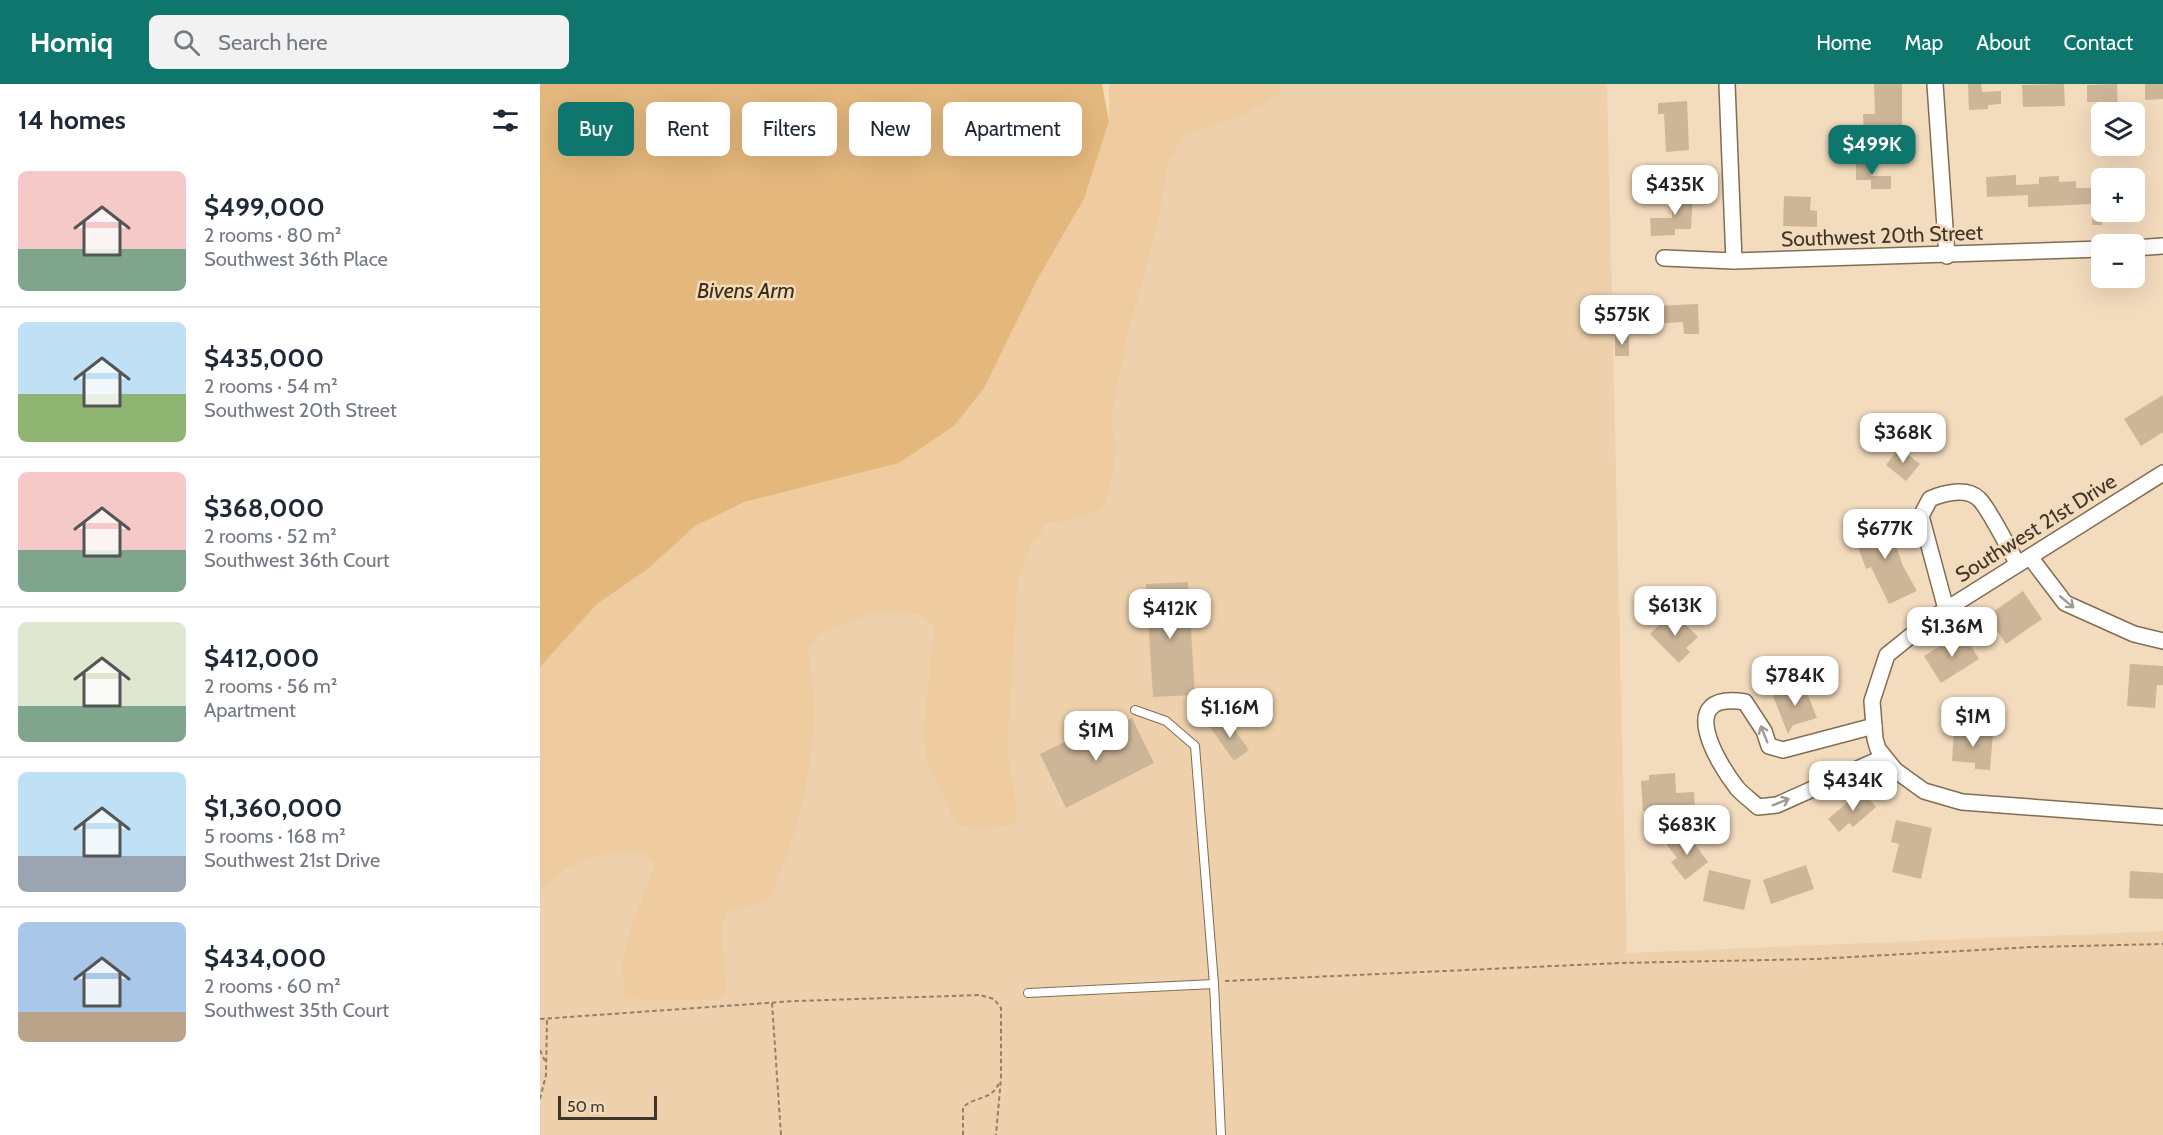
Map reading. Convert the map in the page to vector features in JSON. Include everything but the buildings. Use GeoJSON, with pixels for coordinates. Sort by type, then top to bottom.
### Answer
{"type":"FeatureCollection","features":[{"type":"Feature","properties":{"kind":"street"},"geometry":{"type":"LineString","coordinates":[[1727,84],[1734,261]]}},
{"type":"Feature","properties":{"kind":"street"},"geometry":{"type":"LineString","coordinates":[[1935,84],[1947,255]]}},
{"type":"Feature","properties":{"kind":"street"},"geometry":{"type":"LineString","coordinates":[[2145,247],[2163,246]]}},
{"type":"Feature","properties":{"kind":"street","name":"Southwest 20th Street"},"geometry":{"type":"LineString","coordinates":[[1664,258],[1734,261],[2091,249]]}},
{"type":"Feature","properties":{"kind":"street","name":"Southwest 21st Drive"},"geometry":{"type":"LineString","coordinates":[[1874,733],[1872,701],[1887,655],[1946,609],[2163,473]]}},
{"type":"Feature","properties":{"kind":"street"},"geometry":{"type":"LineString","coordinates":[[1946,609],[1921,516],[1930,499],[1953,493],[1965,493],[1979,498],[2024,561],[2065,603],[2134,634],[2163,641]]}},
{"type":"Feature","properties":{"kind":"street"},"geometry":{"type":"LineString","coordinates":[[1884,757],[1777,805],[1758,807],[1738,789],[1714,753],[1706,737],[1708,711],[1717,703],[1732,700],[1745,702],[1764,730],[1769,746],[1783,750],[1874,733],[1884,757],[1894,770],[1924,791],[1962,802],[2163,817]]}},
{"type":"Feature","properties":{"kind":"lane"},"geometry":{"type":"LineString","coordinates":[[1135,710],[1166,721],[1195,746],[1214,981],[1221,1135]]}},
{"type":"Feature","properties":{"kind":"lane"},"geometry":{"type":"LineString","coordinates":[[1028,993],[1214,981]]}},
{"type":"Feature","properties":{"kind":"path"},"geometry":{"type":"LineString","coordinates":[[1214,981],[1237,982],[1620,963],[1815,959],[2022,947],[2163,944]]}},
{"type":"Feature","properties":{"kind":"path"},"geometry":{"type":"LineString","coordinates":[[540,1019],[772,1003],[980,995],[994,999],[1001,1008],[1001,1078],[996,1135]]}},
{"type":"Feature","properties":{"kind":"path"},"geometry":{"type":"LineString","coordinates":[[772,1003],[781,1135]]}},
{"type":"Feature","properties":{"kind":"path"},"geometry":{"type":"LineString","coordinates":[[540,1099],[546,1063],[547,1019]]}},
{"type":"Feature","properties":{"kind":"path"},"geometry":{"type":"LineString","coordinates":[[540,1050],[546,1063]]}},
{"type":"Feature","properties":{"kind":"path"},"geometry":{"type":"LineString","coordinates":[[963,1135],[963,1107],[973,1099],[989,1096],[996,1091],[1001,1078]]}},
{"type":"Feature","properties":{"kind":"shaded area"},"geometry":{"type":"Polygon","coordinates":[[[1109,84],[1607,84],[1627,953],[2163,931],[2163,1135],[540,1135],[540,667],[1073,156],[1082,156],[1082,147],[1109,121],[1109,84]]]}},
{"type":"Feature","properties":{"kind":"shaded area"},"geometry":{"type":"Polygon","coordinates":[[[1109,84],[1282,84],[1280,94],[1248,112],[1184,135],[1169,160],[1159,215],[1126,343],[1115,397],[1111,424],[1117,448],[1109,490],[1102,509],[1074,519],[1047,523],[1031,546],[1018,578],[1007,753],[1015,790],[1016,824],[983,829],[955,825],[940,787],[926,761],[924,728],[934,627],[919,614],[873,612],[821,633],[808,648],[814,711],[812,743],[808,775],[793,837],[771,896],[752,906],[728,910],[721,929],[726,990],[720,1000],[625,999],[622,964],[631,927],[655,865],[648,853],[602,855],[577,863],[540,891],[540,667],[597,604],[649,568],[695,526],[744,502],[899,463],[1038,278],[1084,199],[1109,121],[1109,84]]]}},
{"type":"Feature","properties":{"kind":"water","name":"Bivens Arm"},"geometry":{"type":"Polygon","coordinates":[[[540,84],[1102,84],[1109,121],[1084,199],[1038,278],[984,388],[954,426],[899,463],[744,502],[695,526],[649,568],[597,604],[540,667],[540,84]]]}}]}
